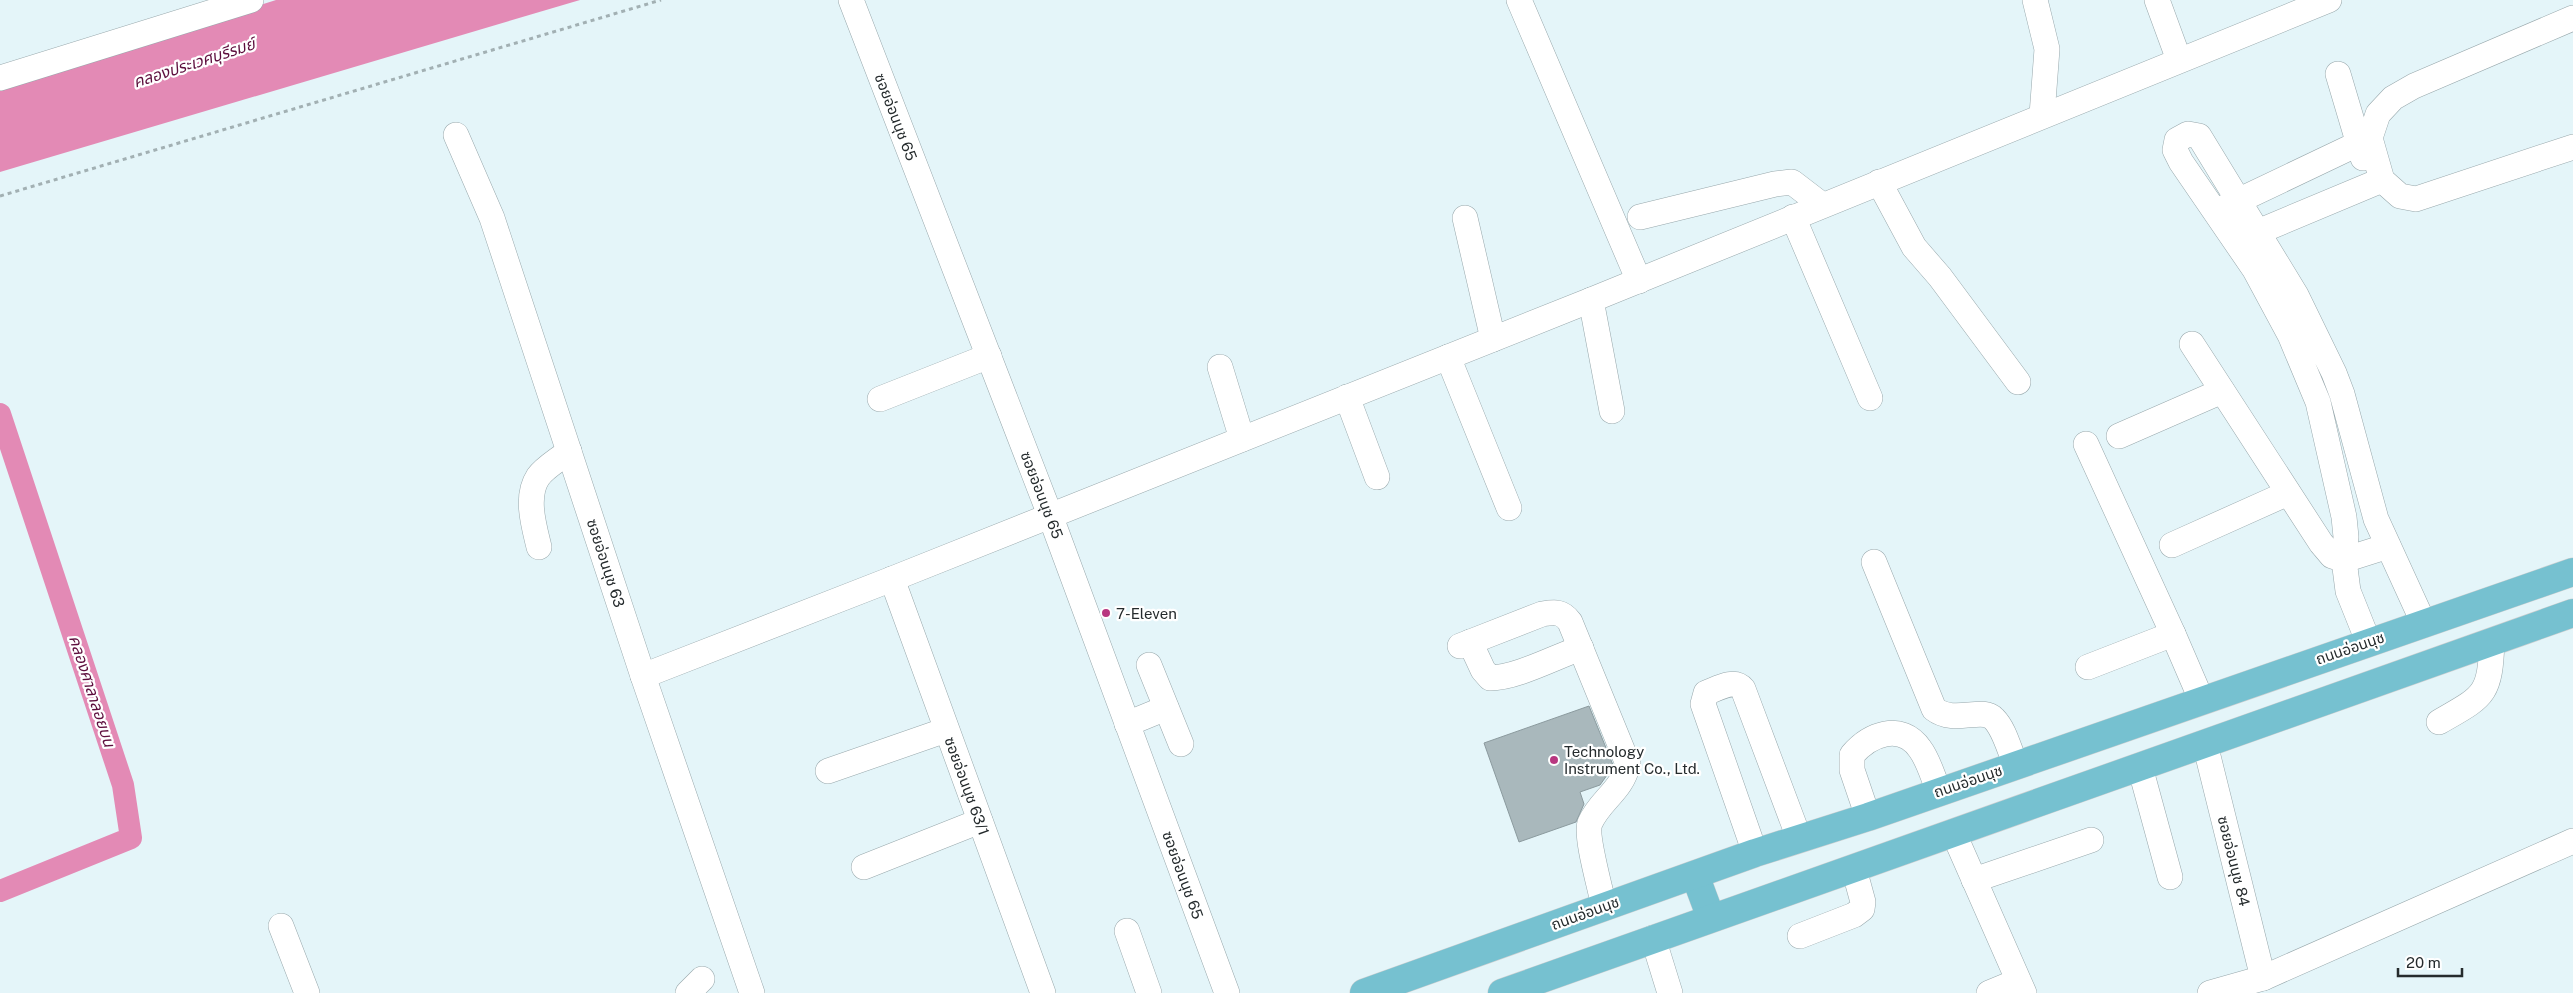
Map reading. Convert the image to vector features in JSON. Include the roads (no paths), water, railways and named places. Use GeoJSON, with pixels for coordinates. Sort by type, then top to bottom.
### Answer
{"type":"FeatureCollection","features":[{"type":"Feature","properties":{"kind":"main road","name":"ถนนอ่อนนุช"},"geometry":{"type":"LineString","coordinates":[[1364,993],[1755,853],[1868,817],[2201,699],[2573,572]]}},
{"type":"Feature","properties":{"kind":"main road"},"geometry":{"type":"LineString","coordinates":[[1502,993],[1653,938],[1854,870],[2573,613]]}},
{"type":"Feature","properties":{"kind":"main road"},"geometry":{"type":"LineString","coordinates":[[1695,875],[1711,918]]}},
{"type":"Feature","properties":{"kind":"street"},"geometry":{"type":"LineString","coordinates":[[0,78],[251,0]]}},
{"type":"Feature","properties":{"kind":"street","name":"ซอยอ่อนนุช 65"},"geometry":{"type":"LineString","coordinates":[[851,0],[1050,515],[1227,993]]}},
{"type":"Feature","properties":{"kind":"street"},"geometry":{"type":"LineString","coordinates":[[1519,0],[1639,281]]}},
{"type":"Feature","properties":{"kind":"street"},"geometry":{"type":"LineString","coordinates":[[2035,0],[2047,49],[2042,115]]}},
{"type":"Feature","properties":{"kind":"street"},"geometry":{"type":"LineString","coordinates":[[2157,0],[2179,60]]}},
{"type":"Feature","properties":{"kind":"street"},"geometry":{"type":"LineString","coordinates":[[643,676],[892,579],[1639,281],[2314,3]]}},
{"type":"Feature","properties":{"kind":"street"},"geometry":{"type":"LineString","coordinates":[[2216,212],[2364,141],[2378,114],[2393,98],[2414,86],[2573,18]]}},
{"type":"Feature","properties":{"kind":"street"},"geometry":{"type":"LineString","coordinates":[[2338,74],[2364,141],[2376,182],[2400,196],[2416,199],[2573,147]]}},
{"type":"Feature","properties":{"kind":"street"},"geometry":{"type":"LineString","coordinates":[[2368,641],[2348,591],[2344,560],[2346,537],[2344,516],[2318,402],[2246,236],[2238,200],[2199,136],[2188,134],[2177,140],[2176,150],[2181,162],[2216,212],[2246,236],[2296,295],[2342,394],[2376,519],[2424,624]]}},
{"type":"Feature","properties":{"kind":"street","name":"ซอยอ่อนนุช 63"},"geometry":{"type":"LineString","coordinates":[[456,135],[492,218],[643,676],[752,993]]}},
{"type":"Feature","properties":{"kind":"street"},"geometry":{"type":"LineString","coordinates":[[1640,216],[1775,184],[1792,182],[1822,205]]}},
{"type":"Feature","properties":{"kind":"street"},"geometry":{"type":"LineString","coordinates":[[1879,182],[1914,246],[1940,277],[2018,382]]}},
{"type":"Feature","properties":{"kind":"street"},"geometry":{"type":"LineString","coordinates":[[2246,236],[2376,182]]}},
{"type":"Feature","properties":{"kind":"street"},"geometry":{"type":"LineString","coordinates":[[1793,217],[1870,398]]}},
{"type":"Feature","properties":{"kind":"street"},"geometry":{"type":"LineString","coordinates":[[1465,218],[1493,339]]}},
{"type":"Feature","properties":{"kind":"street"},"geometry":{"type":"LineString","coordinates":[[1591,300],[1612,411]]}},
{"type":"Feature","properties":{"kind":"street"},"geometry":{"type":"LineString","coordinates":[[2192,344],[2321,543],[2332,556],[2344,560],[2388,546]]}},
{"type":"Feature","properties":{"kind":"street"},"geometry":{"type":"LineString","coordinates":[[880,400],[989,356]]}},
{"type":"Feature","properties":{"kind":"street"},"geometry":{"type":"LineString","coordinates":[[1448,357],[1509,508]]}},
{"type":"Feature","properties":{"kind":"street"},"geometry":{"type":"LineString","coordinates":[[1220,367],[1242,439]]}},
{"type":"Feature","properties":{"kind":"street"},"geometry":{"type":"LineString","coordinates":[[2120,436],[2222,391]]}},
{"type":"Feature","properties":{"kind":"street"},"geometry":{"type":"LineString","coordinates":[[2318,402],[2342,394]]}},
{"type":"Feature","properties":{"kind":"street"},"geometry":{"type":"LineString","coordinates":[[1347,397],[1377,477]]}},
{"type":"Feature","properties":{"kind":"street"},"geometry":{"type":"LineString","coordinates":[[2086,444],[2174,634],[2201,699]]}},
{"type":"Feature","properties":{"kind":"street"},"geometry":{"type":"LineString","coordinates":[[539,547],[532,515],[532,493],[538,477],[569,451]]}},
{"type":"Feature","properties":{"kind":"street"},"geometry":{"type":"LineString","coordinates":[[2172,545],[2288,493]]}},
{"type":"Feature","properties":{"kind":"street"},"geometry":{"type":"LineString","coordinates":[[1874,562],[1934,709],[1942,715],[1955,717],[1985,714],[1992,717],[1999,725],[2016,765]]}},
{"type":"Feature","properties":{"kind":"street","name":"ซอยอ่อนนุช 63/1"},"geometry":{"type":"LineString","coordinates":[[892,579],[1043,993]]}},
{"type":"Feature","properties":{"kind":"street"},"geometry":{"type":"LineString","coordinates":[[1581,648],[1498,678],[1490,678],[1465,644],[1542,614],[1555,612],[1565,615],[1581,648],[1628,764],[1625,778],[1590,823],[1589,837],[1604,907]]}},
{"type":"Feature","properties":{"kind":"street"},"geometry":{"type":"LineString","coordinates":[[2088,667],[2174,634]]}},
{"type":"Feature","properties":{"kind":"street"},"geometry":{"type":"LineString","coordinates":[[2439,722],[2477,700],[2487,687],[2491,674],[2492,641]]}},
{"type":"Feature","properties":{"kind":"street"},"geometry":{"type":"LineString","coordinates":[[1149,665],[1181,744]]}},
{"type":"Feature","properties":{"kind":"street"},"geometry":{"type":"LineString","coordinates":[[1755,853],[1703,704],[1706,693],[1734,683],[1739,684],[1743,689],[1799,838]]}},
{"type":"Feature","properties":{"kind":"street"},"geometry":{"type":"LineString","coordinates":[[1127,724],[1166,708]]}},
{"type":"Feature","properties":{"kind":"street"},"geometry":{"type":"LineString","coordinates":[[828,771],[946,730]]}},
{"type":"Feature","properties":{"kind":"street"},"geometry":{"type":"LineString","coordinates":[[1868,817],[1852,770],[1852,755],[1862,743],[1877,734],[1897,733],[1912,741],[1920,749],[1939,791]]}},
{"type":"Feature","properties":{"kind":"street","name":"ซอยอ่อนนุช 84"},"geometry":{"type":"LineString","coordinates":[[2205,744],[2258,984]]}},
{"type":"Feature","properties":{"kind":"street"},"geometry":{"type":"LineString","coordinates":[[2140,768],[2170,877]]}},
{"type":"Feature","properties":{"kind":"street"},"geometry":{"type":"LineString","coordinates":[[864,867],[980,821]]}},
{"type":"Feature","properties":{"kind":"street"},"geometry":{"type":"LineString","coordinates":[[1954,834],[2021,987],[1989,993]]}},
{"type":"Feature","properties":{"kind":"street"},"geometry":{"type":"LineString","coordinates":[[1974,880],[2090,840]]}},
{"type":"Feature","properties":{"kind":"street"},"geometry":{"type":"LineString","coordinates":[[2210,993],[2258,984],[2573,841]]}},
{"type":"Feature","properties":{"kind":"street"},"geometry":{"type":"LineString","coordinates":[[1800,936],[1854,915],[1862,909],[1863,902],[1854,870]]}},
{"type":"Feature","properties":{"kind":"street"},"geometry":{"type":"LineString","coordinates":[[281,926],[307,993]]}},
{"type":"Feature","properties":{"kind":"street"},"geometry":{"type":"LineString","coordinates":[[1127,931],[1149,993]]}},
{"type":"Feature","properties":{"kind":"street"},"geometry":{"type":"LineString","coordinates":[[1653,938],[1670,993]]}},
{"type":"Feature","properties":{"kind":"water","name":"คลองประเวศบุรีรมย์"},"geometry":{"type":"Polygon","coordinates":[[[276,0],[580,0],[0,172],[0,87],[276,0]]]}},
{"type":"Feature","properties":{"kind":"waterway","name":"คลองศาลาลอยบน"},"geometry":{"type":"LineString","coordinates":[[0,414],[123,785],[131,838],[0,891]]}},
{"type":"Feature","properties":{"kind":"place","name":"7-Eleven"},"geometry":{"type":"Point","coordinates":[1106,613]}},
{"type":"Feature","properties":{"kind":"place","name":"Technology Instrument Co., Ltd."},"geometry":{"type":"Point","coordinates":[1554,760]}}]}
